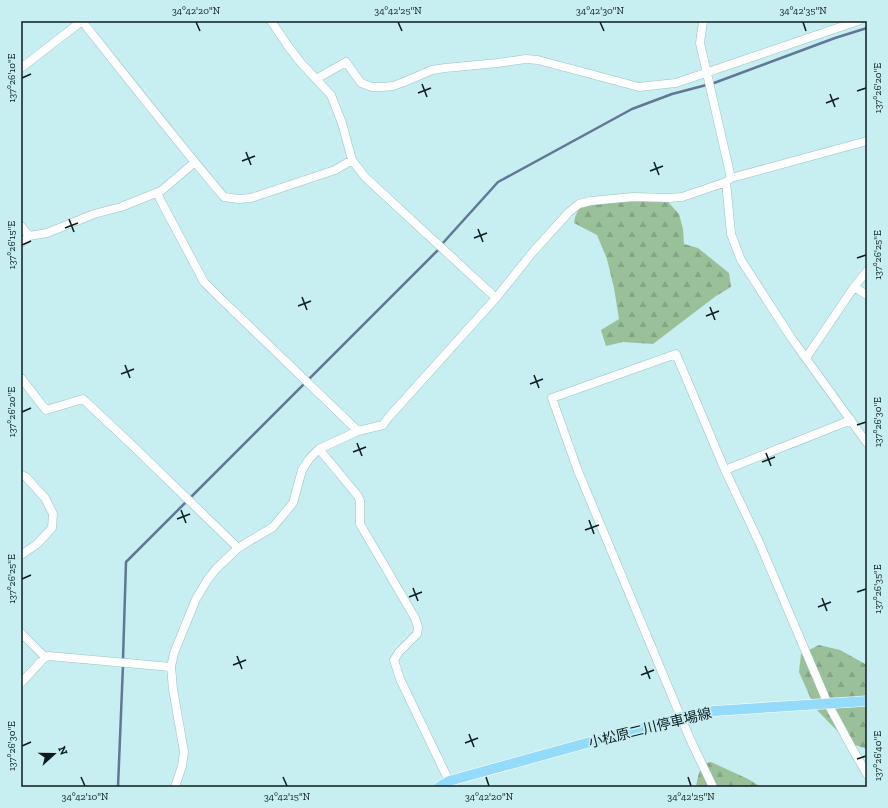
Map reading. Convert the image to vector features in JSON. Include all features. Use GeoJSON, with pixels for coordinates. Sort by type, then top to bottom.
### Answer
{"type":"FeatureCollection","features":[{"type":"Feature","properties":{"kind":"main road","name":"小松原二川停車場線"},"geometry":{"type":"LineString","coordinates":[[439,787],[449,781],[681,717],[714,711],[867,701]]}},
{"type":"Feature","properties":{"kind":"street"},"geometry":{"type":"LineString","coordinates":[[21,68],[82,21],[224,197],[239,199],[251,198],[335,170],[352,160]]}},
{"type":"Feature","properties":{"kind":"street"},"geometry":{"type":"LineString","coordinates":[[271,21],[297,57],[331,95],[342,123],[352,160],[365,176],[496,298]]}},
{"type":"Feature","properties":{"kind":"street"},"geometry":{"type":"LineString","coordinates":[[703,21],[700,43],[729,180],[731,234],[741,260],[792,338],[867,443]]}},
{"type":"Feature","properties":{"kind":"street"},"geometry":{"type":"LineString","coordinates":[[316,79],[346,62],[361,83],[372,87],[393,86],[432,70],[497,63],[526,58],[639,87],[676,83],[708,76],[858,21]]}},
{"type":"Feature","properties":{"kind":"street"},"geometry":{"type":"LineString","coordinates":[[175,787],[182,766],[184,752],[173,689],[171,667],[174,653],[196,599],[208,579],[216,569],[238,548],[273,527],[293,503],[302,470],[309,459],[319,449],[358,431],[383,425],[496,298],[532,253],[569,212],[579,204],[591,201],[633,197],[682,197],[729,180],[867,141]]}},
{"type":"Feature","properties":{"kind":"street"},"geometry":{"type":"LineString","coordinates":[[21,243],[29,236],[47,233],[94,214],[121,207],[157,193],[196,162]]}},
{"type":"Feature","properties":{"kind":"street"},"geometry":{"type":"LineString","coordinates":[[157,193],[204,282],[358,431]]}},
{"type":"Feature","properties":{"kind":"street"},"geometry":{"type":"LineString","coordinates":[[21,226],[29,236]]}},
{"type":"Feature","properties":{"kind":"street"},"geometry":{"type":"LineString","coordinates":[[806,358],[854,287],[867,271]]}},
{"type":"Feature","properties":{"kind":"street"},"geometry":{"type":"LineString","coordinates":[[854,287],[867,295]]}},
{"type":"Feature","properties":{"kind":"street"},"geometry":{"type":"LineString","coordinates":[[713,787],[690,739],[578,471],[552,398],[676,354],[725,470],[759,542],[828,704],[867,774]]}},
{"type":"Feature","properties":{"kind":"street"},"geometry":{"type":"LineString","coordinates":[[21,378],[46,410],[83,399],[238,548]]}},
{"type":"Feature","properties":{"kind":"street"},"geometry":{"type":"LineString","coordinates":[[725,470],[851,420]]}},
{"type":"Feature","properties":{"kind":"street"},"geometry":{"type":"LineString","coordinates":[[319,449],[358,496],[360,501],[360,524],[415,618],[418,627],[417,634],[399,652],[394,660],[400,679],[449,781]]}},
{"type":"Feature","properties":{"kind":"street"},"geometry":{"type":"LineString","coordinates":[[21,475],[26,477],[45,498],[53,514],[52,528],[37,544],[21,555]]}},
{"type":"Feature","properties":{"kind":"street"},"geometry":{"type":"LineString","coordinates":[[21,633],[45,657]]}},
{"type":"Feature","properties":{"kind":"street"},"geometry":{"type":"LineString","coordinates":[[21,683],[45,657],[49,656],[171,667]]}},
{"type":"Feature","properties":{"kind":"green space"},"geometry":{"type":"Polygon","coordinates":[[[634,200],[668,202],[679,214],[683,229],[684,244],[698,248],[729,273],[731,287],[716,296],[653,344],[623,342],[606,346],[601,330],[619,319],[607,259],[597,235],[574,223],[574,220],[578,211],[583,206],[634,200]]]}},
{"type":"Feature","properties":{"kind":"green space"},"geometry":{"type":"Polygon","coordinates":[[[819,645],[840,650],[867,665],[867,749],[849,743],[815,708],[799,672],[801,654],[819,645]]]}},
{"type":"Feature","properties":{"kind":"green space"},"geometry":{"type":"Polygon","coordinates":[[[711,762],[748,779],[761,787],[696,787],[698,775],[702,768],[707,763],[711,762]]]}},
{"type":"Feature","properties":{"kind":"waterway"},"geometry":{"type":"LineString","coordinates":[[442,244],[498,182],[632,109],[672,94],[714,83],[835,38],[867,28]]}},
{"type":"Feature","properties":{"kind":"waterway"},"geometry":{"type":"LineString","coordinates":[[190,498],[438,250]]}},
{"type":"Feature","properties":{"kind":"waterway"},"geometry":{"type":"LineString","coordinates":[[123,659],[126,562],[186,502]]}},
{"type":"Feature","properties":{"kind":"waterway"},"geometry":{"type":"LineString","coordinates":[[118,787],[123,665]]}}]}
